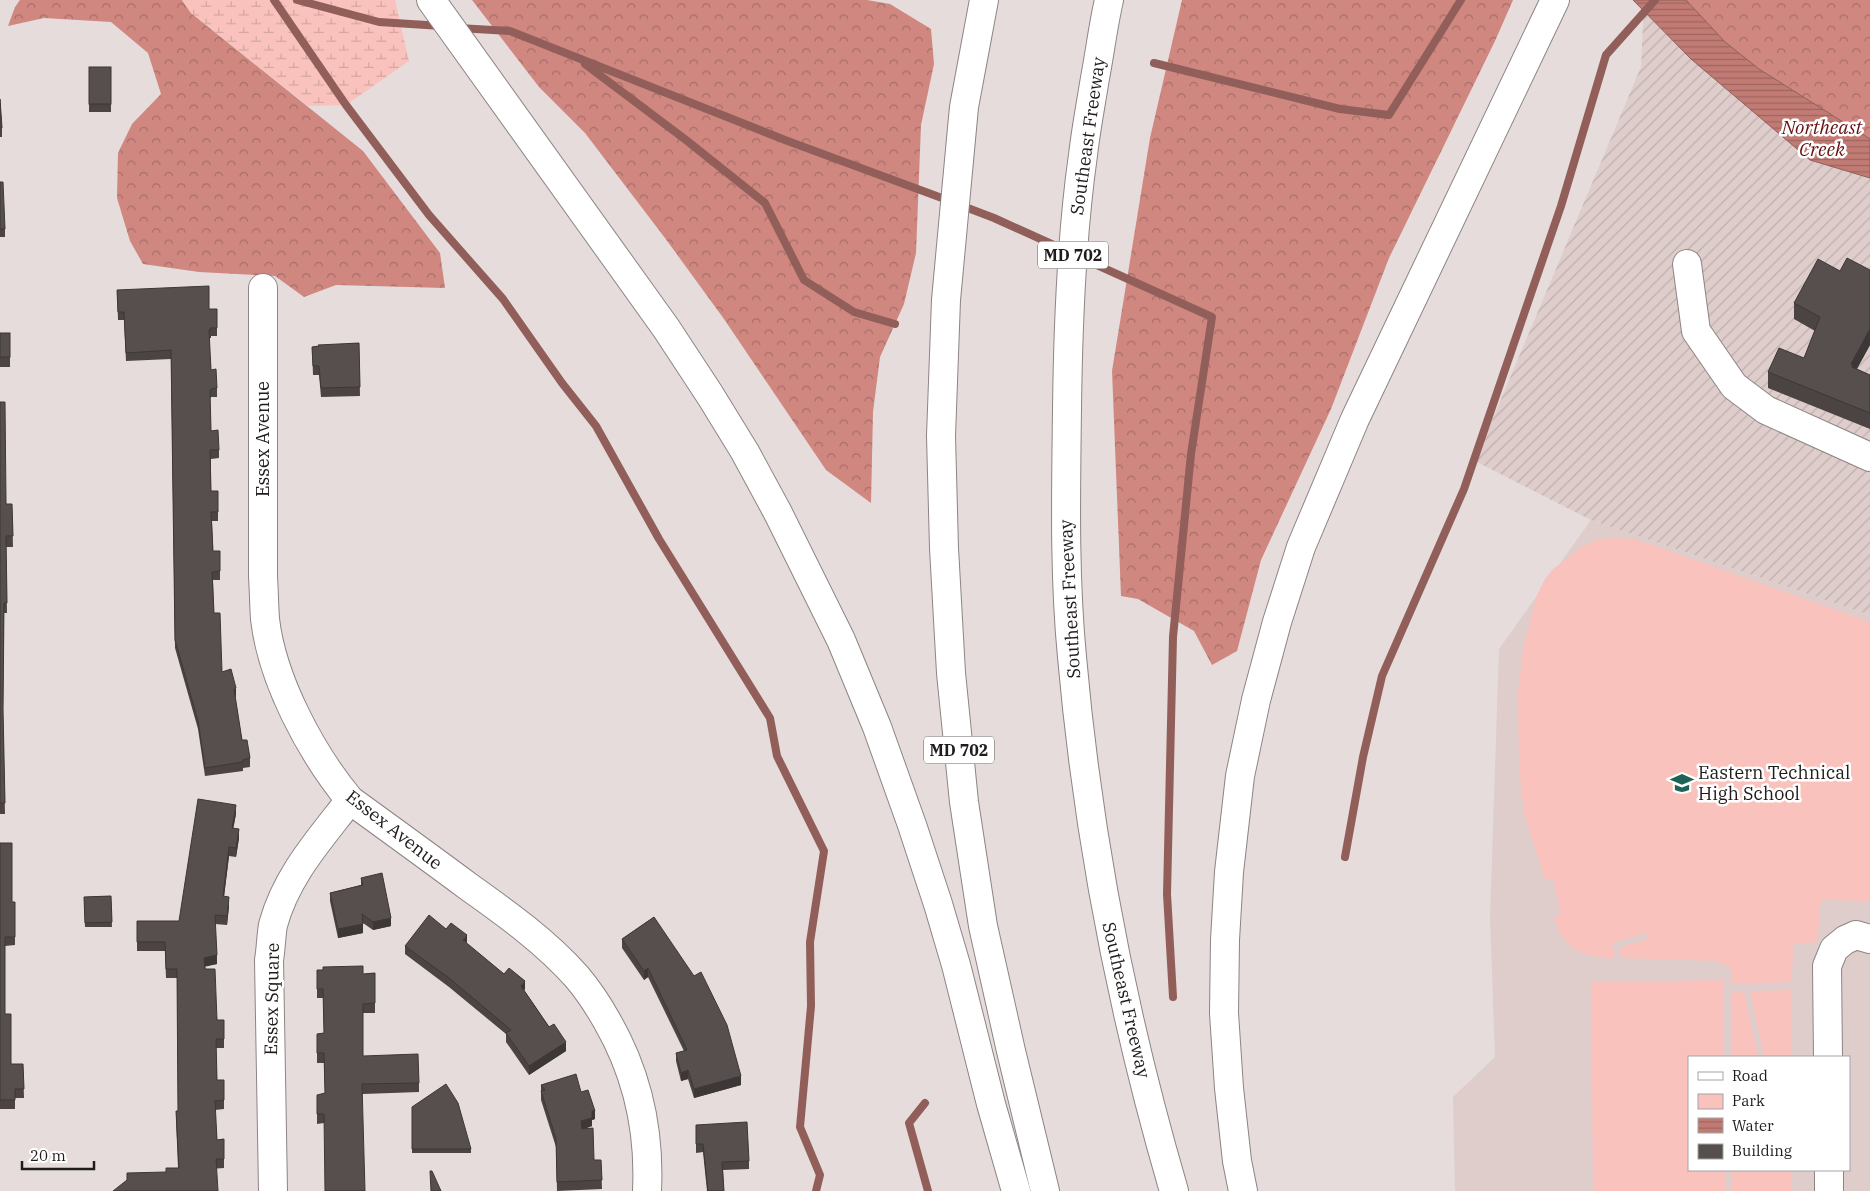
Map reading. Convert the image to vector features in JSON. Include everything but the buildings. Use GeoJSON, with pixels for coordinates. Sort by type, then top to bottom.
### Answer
{"type":"FeatureCollection","features":[{"type":"Feature","properties":{"kind":"main road"},"geometry":{"type":"LineString","coordinates":[[431,0],[666,328],[710,395],[745,452],[778,513],[841,640],[876,727],[912,825],[938,904],[1016,1191]]}},
{"type":"Feature","properties":{"kind":"main road","name":"MD 702"},"geometry":{"type":"LineString","coordinates":[[984,0],[964,107],[946,300],[941,436],[944,548],[951,673],[964,802],[983,926],[1011,1051],[1046,1191]]}},
{"type":"Feature","properties":{"kind":"main road","name":"Southeast Freeway"},"geometry":{"type":"LineString","coordinates":[[1109,0],[1082,156],[1067,354],[1066,537],[1071,655],[1085,779],[1104,897],[1129,1018],[1158,1137],[1174,1191]]}},
{"type":"Feature","properties":{"kind":"main road"},"geometry":{"type":"LineString","coordinates":[[1243,1191],[1237,1161],[1229,1088],[1224,1013],[1225,940],[1229,872],[1240,776],[1256,700],[1280,612],[1301,547],[1355,419],[1552,7]]}},
{"type":"Feature","properties":{"kind":"main road"},"geometry":{"type":"LineString","coordinates":[[1687,264],[1696,331],[1734,386],[1766,410],[1870,457]]}},
{"type":"Feature","properties":{"kind":"main road","name":"Essex Avenue"},"geometry":{"type":"LineString","coordinates":[[263,288],[263,577],[265,620],[280,677],[294,710],[321,761],[350,800],[503,911],[556,954],[578,978],[597,1004],[617,1039],[632,1073],[642,1109],[647,1144],[647,1191]]}},
{"type":"Feature","properties":{"kind":"main road","name":"Essex Square"},"geometry":{"type":"LineString","coordinates":[[273,1191],[269,960],[273,927],[287,887],[302,863],[350,800]]}},
{"type":"Feature","properties":{"kind":"main road"},"geometry":{"type":"LineString","coordinates":[[1828,1056],[1827,966],[1834,949],[1845,940],[1856,935],[1870,939]]}},
{"type":"Feature","properties":{"kind":"main road"},"geometry":{"type":"LineString","coordinates":[[1829,1171],[1829,1191]]}},
{"type":"Feature","properties":{"kind":"shaded area"},"geometry":{"type":"Polygon","coordinates":[[[1644,0],[1870,0],[1870,615],[1591,520],[1475,461],[1641,67],[1644,0]]]}},
{"type":"Feature","properties":{"kind":"shaded area","name":"Eastern Technical High School"},"geometry":{"type":"Polygon","coordinates":[[[1591,520],[1870,615],[1870,1191],[1455,1191],[1453,1097],[1495,1057],[1490,917],[1499,649],[1591,520]]]}},
{"type":"Feature","properties":{"kind":"green space"},"geometry":{"type":"Polygon","coordinates":[[[20,0],[182,0],[191,13],[363,151],[440,253],[445,288],[336,285],[304,297],[275,276],[199,272],[143,264],[130,241],[117,198],[118,153],[132,124],[161,94],[148,53],[111,22],[44,18],[8,26],[15,7],[20,0]]]}},
{"type":"Feature","properties":{"kind":"green space"},"geometry":{"type":"Polygon","coordinates":[[[182,0],[395,0],[409,61],[346,105],[308,106],[191,13],[182,0]]]}},
{"type":"Feature","properties":{"kind":"green space"},"geometry":{"type":"Polygon","coordinates":[[[472,0],[867,0],[890,4],[931,29],[934,64],[921,125],[916,253],[904,304],[880,357],[873,412],[871,503],[826,470],[724,319],[665,238],[585,133],[539,87],[472,0]]]}},
{"type":"Feature","properties":{"kind":"green space"},"geometry":{"type":"Polygon","coordinates":[[[1182,0],[1513,0],[1495,41],[1389,258],[1331,409],[1261,560],[1237,651],[1212,665],[1194,631],[1138,599],[1121,596],[1112,371],[1150,138],[1182,0]]]}},
{"type":"Feature","properties":{"kind":"green space"},"geometry":{"type":"Polygon","coordinates":[[[1686,0],[1870,0],[1870,139],[1759,69],[1725,42],[1686,0]]]}},
{"type":"Feature","properties":{"kind":"green space"},"geometry":{"type":"Polygon","coordinates":[[[1600,539],[1635,539],[1870,622],[1870,901],[1821,900],[1817,942],[1794,944],[1791,982],[1737,984],[1732,981],[1731,968],[1717,961],[1622,958],[1619,950],[1625,945],[1647,940],[1646,933],[1612,943],[1615,955],[1611,959],[1590,955],[1574,949],[1567,943],[1557,928],[1554,917],[1561,914],[1553,879],[1545,880],[1524,814],[1519,767],[1518,692],[1524,645],[1537,595],[1545,579],[1553,569],[1583,546],[1600,539]]]}},
{"type":"Feature","properties":{"kind":"green space"},"geometry":{"type":"Polygon","coordinates":[[[1723,980],[1724,1056],[1688,1056],[1688,1171],[1726,1171],[1726,1191],[1593,1191],[1591,982],[1723,980]]]}},
{"type":"Feature","properties":{"kind":"green space"},"geometry":{"type":"Polygon","coordinates":[[[1791,990],[1791,1056],[1764,1056],[1750,991],[1791,990]]]}},
{"type":"Feature","properties":{"kind":"green space"},"geometry":{"type":"Polygon","coordinates":[[[1744,991],[1758,1056],[1732,1056],[1732,994],[1744,991]]]}},
{"type":"Feature","properties":{"kind":"green space"},"geometry":{"type":"Polygon","coordinates":[[[1732,1171],[1791,1171],[1791,1191],[1732,1191],[1732,1171]]]}},
{"type":"Feature","properties":{"kind":"water","name":"Northeast Creek"},"geometry":{"type":"Polygon","coordinates":[[[1633,0],[1686,0],[1725,42],[1759,69],[1870,139],[1870,178],[1810,160],[1691,59],[1633,0]]]}},
{"type":"Feature","properties":{"kind":"waterway"},"geometry":{"type":"LineString","coordinates":[[274,0],[346,105],[429,215],[503,299],[562,383],[596,426],[659,539],[770,718],[777,756],[824,851],[810,942],[811,1006],[800,1127],[820,1175],[816,1191]]}},
{"type":"Feature","properties":{"kind":"waterway"},"geometry":{"type":"LineString","coordinates":[[297,0],[379,22],[442,26]]}},
{"type":"Feature","properties":{"kind":"waterway"},"geometry":{"type":"LineString","coordinates":[[1154,63],[1340,109],[1389,115],[1461,0]]}},
{"type":"Feature","properties":{"kind":"waterway"},"geometry":{"type":"LineString","coordinates":[[1345,857],[1363,757],[1382,676],[1464,489],[1561,206],[1606,55],[1655,0]]}},
{"type":"Feature","properties":{"kind":"waterway"},"geometry":{"type":"LineString","coordinates":[[458,28],[510,31],[785,140],[950,201]]}},
{"type":"Feature","properties":{"kind":"waterway"},"geometry":{"type":"LineString","coordinates":[[585,64],[686,140],[765,203],[804,280],[854,312],[895,324]]}},
{"type":"Feature","properties":{"kind":"waterway"},"geometry":{"type":"LineString","coordinates":[[960,205],[1067,251]]}},
{"type":"Feature","properties":{"kind":"waterway"},"geometry":{"type":"LineString","coordinates":[[1077,256],[1212,317],[1191,454],[1173,637],[1167,894],[1173,997]]}},
{"type":"Feature","properties":{"kind":"waterway"},"geometry":{"type":"LineString","coordinates":[[925,1103],[909,1123],[928,1191]]}},
{"type":"Feature","properties":{"kind":"place","name":"Eastern Technical High School"},"geometry":{"type":"Point","coordinates":[1682,783]}}]}
